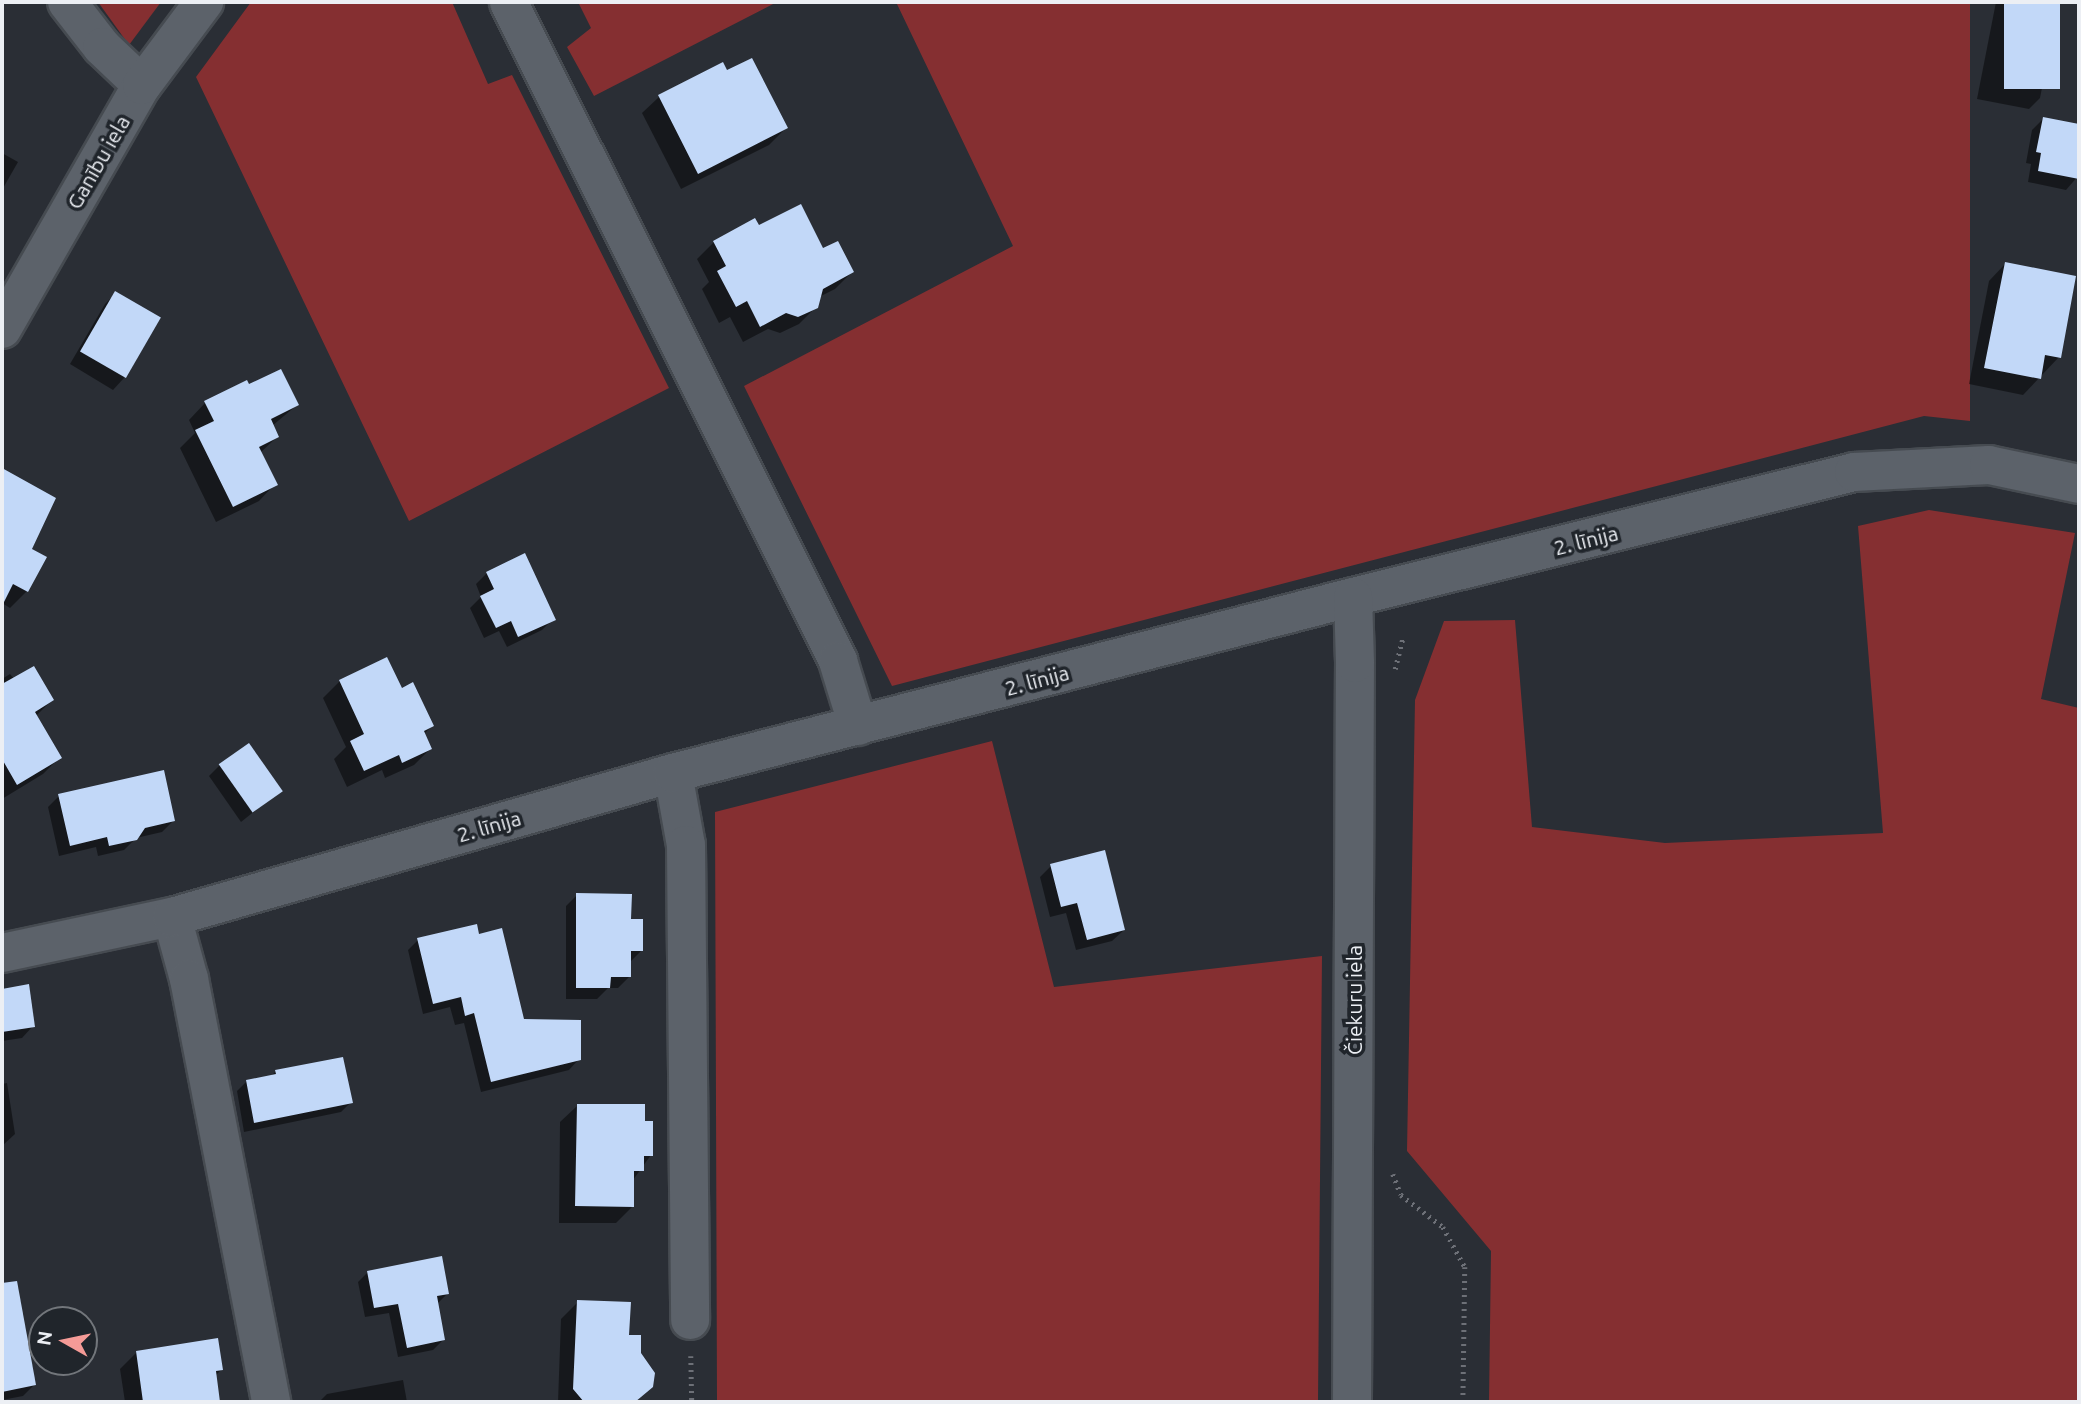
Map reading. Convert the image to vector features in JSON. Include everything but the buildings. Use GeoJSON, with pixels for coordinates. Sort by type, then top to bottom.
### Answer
{"type":"FeatureCollection","features":[{"type":"Feature","properties":{"kind":"street"},"geometry":{"type":"LineString","coordinates":[[67,2],[102,47],[142,85]]}},
{"type":"Feature","properties":{"kind":"street","name":"Ganību iela"},"geometry":{"type":"LineString","coordinates":[[2,329],[142,85],[204,2]]}},
{"type":"Feature","properties":{"kind":"street"},"geometry":{"type":"LineString","coordinates":[[509,3],[838,661],[858,726]]}},
{"type":"Feature","properties":{"kind":"street","name":"2. līnija"},"geometry":{"type":"LineString","coordinates":[[2,953],[172,917],[673,773],[1353,597],[1854,472],[1989,465],[2079,484]]}},
{"type":"Feature","properties":{"kind":"street","name":"Čiekuru iela"},"geometry":{"type":"LineString","coordinates":[[1352,1402],[1353,597]]}},
{"type":"Feature","properties":{"kind":"street"},"geometry":{"type":"LineString","coordinates":[[673,773],[686,845],[690,1320]]}},
{"type":"Feature","properties":{"kind":"street"},"geometry":{"type":"LineString","coordinates":[[172,917],[189,979],[271,1402]]}},
{"type":"Feature","properties":{"kind":"path"},"geometry":{"type":"LineString","coordinates":[[1395,672],[1403,636]]}},
{"type":"Feature","properties":{"kind":"path"},"geometry":{"type":"LineString","coordinates":[[1389,1163],[1401,1195],[1443,1227],[1465,1268],[1463,1402]]}},
{"type":"Feature","properties":{"kind":"path"},"geometry":{"type":"LineString","coordinates":[[690,1320],[692,1402]]}},
{"type":"Feature","properties":{"kind":"shaded area"},"geometry":{"type":"Polygon","coordinates":[[[98,2],[161,2],[129,45],[98,2]]]}},
{"type":"Feature","properties":{"kind":"shaded area"},"geometry":{"type":"Polygon","coordinates":[[[251,2],[452,2],[488,84],[512,75],[669,388],[409,521],[196,77],[251,2]]]}},
{"type":"Feature","properties":{"kind":"shaded area"},"geometry":{"type":"Polygon","coordinates":[[[578,2],[777,2],[594,96],[567,47],[591,28],[578,2]]]}},
{"type":"Feature","properties":{"kind":"shaded area"},"geometry":{"type":"Polygon","coordinates":[[[896,2],[1970,2],[1970,421],[1924,416],[892,686],[744,386],[1013,246],[896,2]]]}},
{"type":"Feature","properties":{"kind":"shaded area"},"geometry":{"type":"Polygon","coordinates":[[[1929,510],[2075,533],[2041,699],[2079,708],[2079,1402],[1489,1402],[1491,1251],[1407,1151],[1415,700],[1444,621],[1515,620],[1532,827],[1665,843],[1883,833],[1858,526],[1929,510]]]}},
{"type":"Feature","properties":{"kind":"shaded area"},"geometry":{"type":"Polygon","coordinates":[[[992,741],[1054,987],[1322,956],[1318,1402],[717,1402],[715,812],[992,741]]]}}]}
